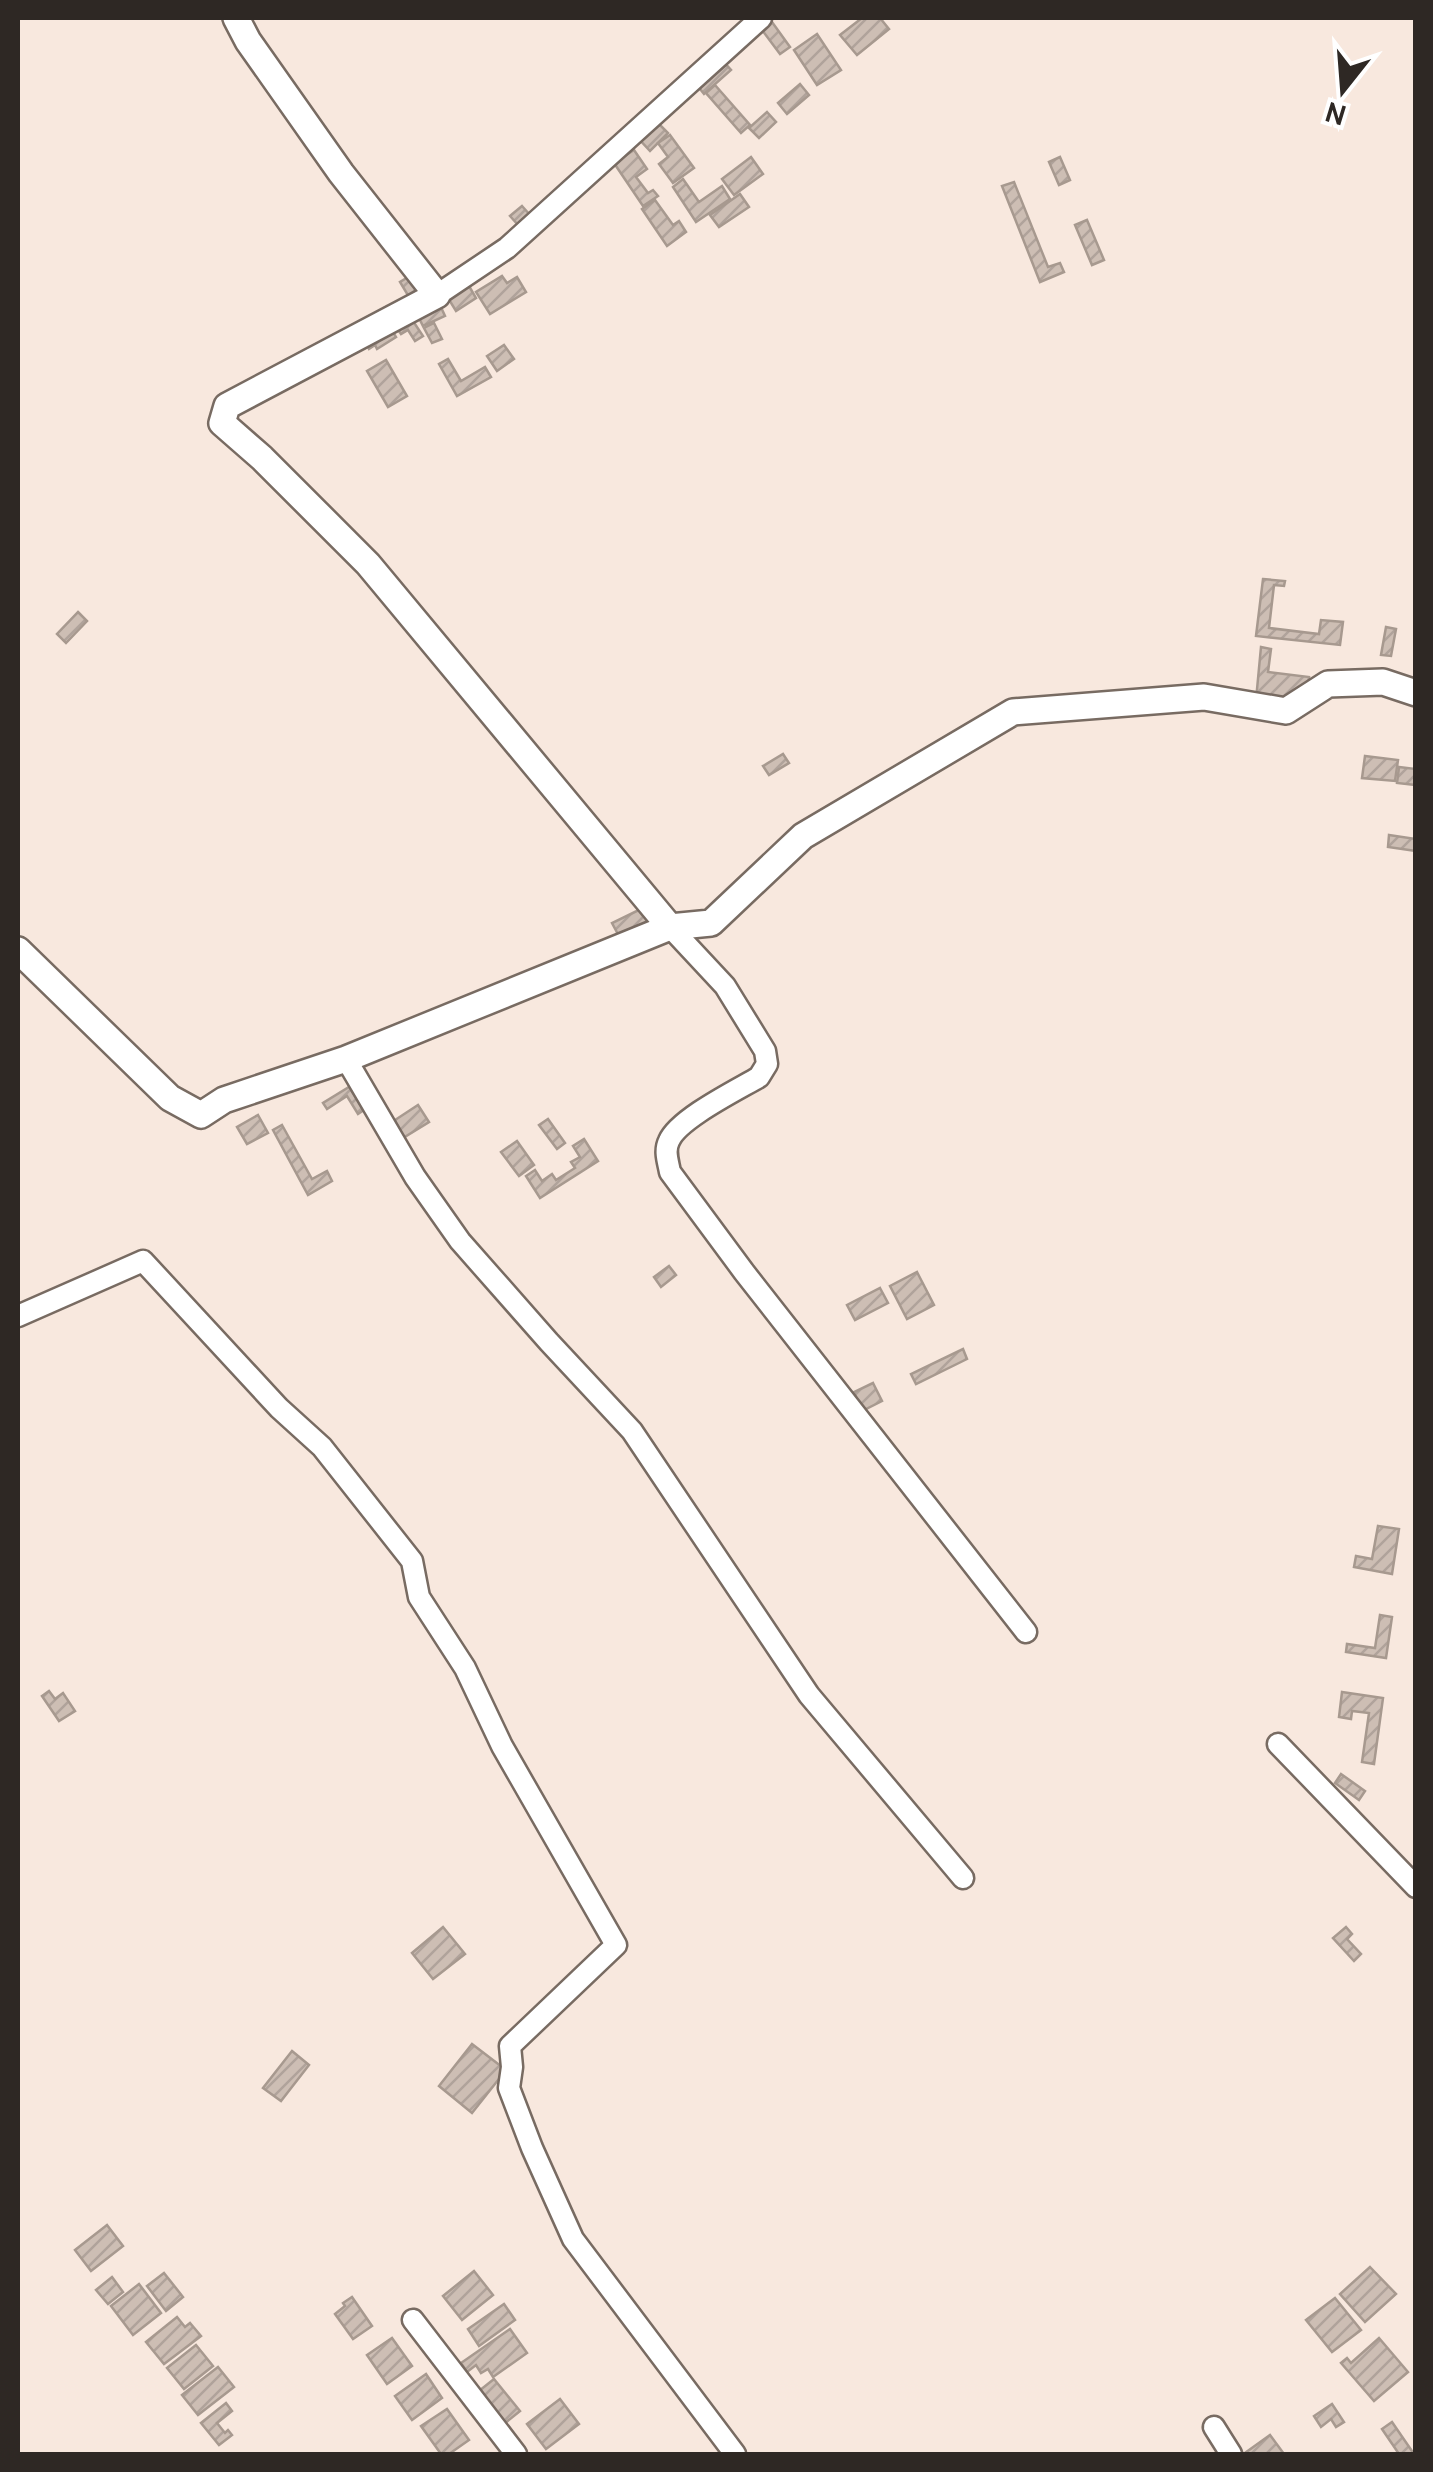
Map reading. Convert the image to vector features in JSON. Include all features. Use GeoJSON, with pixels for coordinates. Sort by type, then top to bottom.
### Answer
{"type":"FeatureCollection","features":[{"type":"Feature","properties":{"kind":"street"},"geometry":{"type":"LineString","coordinates":[[236,18],[248,41],[341,172],[438,295]]}},
{"type":"Feature","properties":{"kind":"street"},"geometry":{"type":"LineString","coordinates":[[761,18],[506,248],[438,295],[227,406],[222,424],[262,458],[368,564],[670,928],[725,986],[765,1051],[768,1064],[759,1077],[679,1126],[666,1152],[670,1172],[1026,1632]]}},
{"type":"Feature","properties":{"kind":"street"},"geometry":{"type":"LineString","coordinates":[[18,950],[170,1098],[200,1114],[224,1100],[346,1059],[670,928],[711,924],[803,836],[1013,712],[1204,697],[1286,711],[1328,684],[1383,682],[1416,693]]}},
{"type":"Feature","properties":{"kind":"street"},"geometry":{"type":"LineString","coordinates":[[346,1059],[415,1177],[460,1241],[632,1431],[809,1695],[963,1878]]}},
{"type":"Feature","properties":{"kind":"street"},"geometry":{"type":"LineString","coordinates":[[18,1316],[143,1261],[279,1408],[322,1447],[412,1561],[419,1598],[465,1668],[502,1746],[616,1945],[510,2046],[509,2088],[573,2240],[735,2454]]}},
{"type":"Feature","properties":{"kind":"street"},"geometry":{"type":"LineString","coordinates":[[1278,1744],[1416,1887]]}},
{"type":"Feature","properties":{"kind":"street"},"geometry":{"type":"LineString","coordinates":[[413,2320],[516,2454]]}},
{"type":"Feature","properties":{"kind":"street"},"geometry":{"type":"LineString","coordinates":[[1214,2427],[1232,2454]]}},
{"type":"Feature","properties":{"kind":"building"},"geometry":{"type":"Polygon","coordinates":[[[862,18],[880,18],[889,29],[857,55],[840,35],[862,18]]]}},
{"type":"Feature","properties":{"kind":"building"},"geometry":{"type":"Polygon","coordinates":[[[772,22],[790,47],[780,54],[762,30],[772,22]]]}},
{"type":"Feature","properties":{"kind":"building"},"geometry":{"type":"Polygon","coordinates":[[[817,34],[841,70],[817,85],[794,50],[817,34]]]}},
{"type":"Feature","properties":{"kind":"building"},"geometry":{"type":"Polygon","coordinates":[[[723,61],[731,70],[704,94],[696,84],[723,61]]]}},
{"type":"Feature","properties":{"kind":"building"},"geometry":{"type":"Polygon","coordinates":[[[800,84],[809,95],[787,114],[778,103],[800,84]]]}},
{"type":"Feature","properties":{"kind":"building"},"geometry":{"type":"Polygon","coordinates":[[[715,85],[750,125],[741,133],[706,93],[715,85]]]}},
{"type":"Feature","properties":{"kind":"building"},"geometry":{"type":"Polygon","coordinates":[[[767,112],[776,122],[759,138],[749,128],[767,112]]]}},
{"type":"Feature","properties":{"kind":"building"},"geometry":{"type":"Polygon","coordinates":[[[657,122],[668,133],[650,151],[639,139],[657,122]]]}},
{"type":"Feature","properties":{"kind":"building"},"geometry":{"type":"Polygon","coordinates":[[[670,135],[694,168],[673,183],[659,164],[668,157],[658,143],[670,135]]]}},
{"type":"Feature","properties":{"kind":"building"},"geometry":{"type":"Polygon","coordinates":[[[634,150],[647,169],[636,177],[648,193],[653,190],[658,196],[643,206],[614,163],[634,150]]]}},
{"type":"Feature","properties":{"kind":"building"},"geometry":{"type":"Polygon","coordinates":[[[751,157],[763,174],[734,195],[722,179],[751,157]]]}},
{"type":"Feature","properties":{"kind":"building"},"geometry":{"type":"Polygon","coordinates":[[[1060,157],[1070,180],[1059,185],[1049,162],[1060,157]]]}},
{"type":"Feature","properties":{"kind":"building"},"geometry":{"type":"Polygon","coordinates":[[[683,179],[699,202],[722,186],[730,199],[696,222],[673,187],[683,179]]]}},
{"type":"Feature","properties":{"kind":"building"},"geometry":{"type":"Polygon","coordinates":[[[1014,182],[1048,267],[1060,263],[1064,272],[1040,282],[1002,186],[1014,182]]]}},
{"type":"Feature","properties":{"kind":"building"},"geometry":{"type":"Polygon","coordinates":[[[740,194],[749,207],[719,227],[710,215],[740,194]]]}},
{"type":"Feature","properties":{"kind":"building"},"geometry":{"type":"Polygon","coordinates":[[[655,200],[673,225],[679,221],[686,232],[667,246],[642,209],[655,200]]]}},
{"type":"Feature","properties":{"kind":"building"},"geometry":{"type":"Polygon","coordinates":[[[522,206],[531,216],[519,226],[510,216],[522,206]]]}},
{"type":"Feature","properties":{"kind":"building"},"geometry":{"type":"Polygon","coordinates":[[[1087,220],[1104,260],[1092,265],[1075,225],[1087,220]]]}},
{"type":"Feature","properties":{"kind":"building"},"geometry":{"type":"Polygon","coordinates":[[[410,276],[419,291],[409,297],[400,282],[410,276]]]}},
{"type":"Feature","properties":{"kind":"building"},"geometry":{"type":"Polygon","coordinates":[[[502,276],[507,283],[517,277],[526,292],[490,314],[476,292],[502,276]]]}},
{"type":"Feature","properties":{"kind":"building"},"geometry":{"type":"Polygon","coordinates":[[[469,286],[476,298],[456,311],[448,298],[469,286]]]}},
{"type":"Feature","properties":{"kind":"building"},"geometry":{"type":"Polygon","coordinates":[[[439,303],[445,316],[423,326],[417,314],[439,303]]]}},
{"type":"Feature","properties":{"kind":"building"},"geometry":{"type":"Polygon","coordinates":[[[411,318],[423,336],[415,341],[408,330],[401,334],[396,327],[411,318]]]}},
{"type":"Feature","properties":{"kind":"building"},"geometry":{"type":"Polygon","coordinates":[[[434,323],[442,339],[432,343],[424,328],[434,323]]]}},
{"type":"Feature","properties":{"kind":"building"},"geometry":{"type":"Polygon","coordinates":[[[390,327],[396,337],[377,349],[375,345],[369,349],[366,343],[390,327]]]}},
{"type":"Feature","properties":{"kind":"building"},"geometry":{"type":"Polygon","coordinates":[[[504,345],[514,359],[497,371],[487,356],[504,345]]]}},
{"type":"Feature","properties":{"kind":"building"},"geometry":{"type":"Polygon","coordinates":[[[448,359],[461,381],[485,367],[491,377],[457,396],[439,364],[448,359]]]}},
{"type":"Feature","properties":{"kind":"building"},"geometry":{"type":"Polygon","coordinates":[[[386,360],[407,396],[388,407],[367,371],[386,360]]]}},
{"type":"Feature","properties":{"kind":"building"},"geometry":{"type":"Polygon","coordinates":[[[1263,579],[1285,581],[1284,586],[1274,585],[1269,628],[1319,634],[1321,620],[1343,622],[1340,645],[1256,636],[1263,579]]]}},
{"type":"Feature","properties":{"kind":"building"},"geometry":{"type":"Polygon","coordinates":[[[78,612],[87,621],[66,643],[57,634],[78,612]]]}},
{"type":"Feature","properties":{"kind":"building"},"geometry":{"type":"Polygon","coordinates":[[[1386,627],[1396,629],[1391,656],[1381,655],[1386,627]]]}},
{"type":"Feature","properties":{"kind":"building"},"geometry":{"type":"Polygon","coordinates":[[[1261,647],[1271,649],[1268,672],[1309,677],[1307,694],[1276,705],[1256,700],[1261,647]]]}},
{"type":"Feature","properties":{"kind":"building"},"geometry":{"type":"Polygon","coordinates":[[[783,754],[789,763],[769,775],[763,766],[783,754]]]}},
{"type":"Feature","properties":{"kind":"building"},"geometry":{"type":"Polygon","coordinates":[[[1365,756],[1398,760],[1395,781],[1362,778],[1365,756]]]}},
{"type":"Feature","properties":{"kind":"building"},"geometry":{"type":"Polygon","coordinates":[[[1399,767],[1416,769],[1416,785],[1397,783],[1399,767]]]}},
{"type":"Feature","properties":{"kind":"building"},"geometry":{"type":"Polygon","coordinates":[[[1389,835],[1416,839],[1416,851],[1388,847],[1389,835]]]}},
{"type":"Feature","properties":{"kind":"building"},"geometry":{"type":"Polygon","coordinates":[[[643,908],[651,924],[620,938],[612,923],[643,908]]]}},
{"type":"Feature","properties":{"kind":"building"},"geometry":{"type":"Polygon","coordinates":[[[349,1087],[364,1110],[358,1114],[347,1096],[327,1109],[323,1103],[349,1087]]]}},
{"type":"Feature","properties":{"kind":"building"},"geometry":{"type":"Polygon","coordinates":[[[418,1105],[429,1122],[403,1138],[392,1122],[418,1105]]]}},
{"type":"Feature","properties":{"kind":"building"},"geometry":{"type":"Polygon","coordinates":[[[258,1115],[268,1133],[247,1144],[237,1127],[258,1115]]]}},
{"type":"Feature","properties":{"kind":"building"},"geometry":{"type":"Polygon","coordinates":[[[548,1119],[565,1143],[557,1149],[539,1125],[548,1119]]]}},
{"type":"Feature","properties":{"kind":"building"},"geometry":{"type":"Polygon","coordinates":[[[282,1125],[312,1179],[327,1171],[332,1181],[308,1195],[273,1130],[282,1125]]]}},
{"type":"Feature","properties":{"kind":"building"},"geometry":{"type":"Polygon","coordinates":[[[584,1139],[598,1161],[540,1198],[526,1176],[535,1170],[542,1181],[552,1174],[556,1180],[575,1168],[571,1162],[580,1157],[573,1146],[584,1139]]]}},
{"type":"Feature","properties":{"kind":"building"},"geometry":{"type":"Polygon","coordinates":[[[517,1141],[534,1165],[519,1176],[501,1152],[517,1141]]]}},
{"type":"Feature","properties":{"kind":"building"},"geometry":{"type":"Polygon","coordinates":[[[669,1266],[676,1275],[661,1287],[654,1277],[669,1266]]]}},
{"type":"Feature","properties":{"kind":"building"},"geometry":{"type":"Polygon","coordinates":[[[917,1272],[934,1305],[907,1319],[890,1286],[917,1272]]]}},
{"type":"Feature","properties":{"kind":"building"},"geometry":{"type":"Polygon","coordinates":[[[880,1288],[888,1303],[855,1320],[847,1305],[880,1288]]]}},
{"type":"Feature","properties":{"kind":"building"},"geometry":{"type":"Polygon","coordinates":[[[963,1349],[967,1359],[916,1384],[911,1374],[963,1349]]]}},
{"type":"Feature","properties":{"kind":"building"},"geometry":{"type":"Polygon","coordinates":[[[873,1383],[882,1401],[862,1411],[854,1392],[873,1383]]]}},
{"type":"Feature","properties":{"kind":"building"},"geometry":{"type":"Polygon","coordinates":[[[1378,1526],[1399,1529],[1392,1574],[1354,1567],[1356,1556],[1372,1559],[1378,1526]]]}},
{"type":"Feature","properties":{"kind":"building"},"geometry":{"type":"Polygon","coordinates":[[[1380,1615],[1392,1617],[1386,1658],[1346,1652],[1347,1644],[1375,1648],[1380,1615]]]}},
{"type":"Feature","properties":{"kind":"building"},"geometry":{"type":"Polygon","coordinates":[[[49,1691],[55,1699],[63,1693],[75,1711],[59,1721],[42,1696],[49,1691]]]}},
{"type":"Feature","properties":{"kind":"building"},"geometry":{"type":"Polygon","coordinates":[[[1342,1692],[1383,1698],[1374,1764],[1362,1762],[1369,1713],[1352,1711],[1351,1719],[1339,1717],[1342,1692]]]}},
{"type":"Feature","properties":{"kind":"building"},"geometry":{"type":"Polygon","coordinates":[[[1341,1774],[1365,1791],[1359,1800],[1335,1783],[1341,1774]]]}},
{"type":"Feature","properties":{"kind":"building"},"geometry":{"type":"Polygon","coordinates":[[[443,1927],[465,1954],[433,1979],[412,1953],[443,1927]]]}},
{"type":"Feature","properties":{"kind":"building"},"geometry":{"type":"Polygon","coordinates":[[[1346,1927],[1352,1934],[1347,1939],[1361,1954],[1354,1961],[1333,1938],[1346,1927]]]}},
{"type":"Feature","properties":{"kind":"building"},"geometry":{"type":"Polygon","coordinates":[[[472,2044],[506,2070],[472,2113],[439,2086],[472,2044]]]}},
{"type":"Feature","properties":{"kind":"building"},"geometry":{"type":"Polygon","coordinates":[[[292,2051],[309,2065],[281,2101],[263,2088],[292,2051]]]}},
{"type":"Feature","properties":{"kind":"building"},"geometry":{"type":"Polygon","coordinates":[[[107,2225],[123,2246],[91,2271],[75,2250],[107,2225]]]}},
{"type":"Feature","properties":{"kind":"building"},"geometry":{"type":"Polygon","coordinates":[[[1370,2267],[1396,2294],[1365,2322],[1340,2294],[1370,2267]]]}},
{"type":"Feature","properties":{"kind":"building"},"geometry":{"type":"Polygon","coordinates":[[[474,2271],[493,2295],[462,2320],[443,2296],[474,2271]]]}},
{"type":"Feature","properties":{"kind":"building"},"geometry":{"type":"Polygon","coordinates":[[[164,2273],[183,2297],[166,2311],[147,2286],[164,2273]]]}},
{"type":"Feature","properties":{"kind":"building"},"geometry":{"type":"Polygon","coordinates":[[[112,2277],[123,2292],[108,2304],[96,2290],[112,2277]]]}},
{"type":"Feature","properties":{"kind":"building"},"geometry":{"type":"Polygon","coordinates":[[[139,2284],[161,2313],[133,2335],[111,2306],[139,2284]]]}},
{"type":"Feature","properties":{"kind":"building"},"geometry":{"type":"Polygon","coordinates":[[[352,2297],[372,2326],[353,2339],[335,2314],[352,2297]]]}},
{"type":"Feature","properties":{"kind":"building"},"geometry":{"type":"Polygon","coordinates":[[[1335,2298],[1361,2330],[1332,2352],[1306,2320],[1335,2298]]]}},
{"type":"Feature","properties":{"kind":"building"},"geometry":{"type":"Polygon","coordinates":[[[504,2304],[515,2320],[479,2346],[468,2329],[504,2304]]]}},
{"type":"Feature","properties":{"kind":"building"},"geometry":{"type":"Polygon","coordinates":[[[177,2317],[185,2327],[190,2323],[201,2336],[164,2364],[146,2342],[177,2317]]]}},
{"type":"Feature","properties":{"kind":"building"},"geometry":{"type":"Polygon","coordinates":[[[510,2329],[527,2353],[493,2377],[488,2369],[481,2373],[476,2365],[467,2372],[461,2363],[510,2329]]]}},
{"type":"Feature","properties":{"kind":"building"},"geometry":{"type":"Polygon","coordinates":[[[392,2338],[412,2366],[387,2384],[367,2355],[392,2338]]]}},
{"type":"Feature","properties":{"kind":"building"},"geometry":{"type":"Polygon","coordinates":[[[1379,2338],[1408,2372],[1374,2401],[1341,2363],[1347,2358],[1351,2363],[1379,2338]]]}},
{"type":"Feature","properties":{"kind":"building"},"geometry":{"type":"Polygon","coordinates":[[[196,2345],[213,2366],[184,2389],[167,2368],[196,2345]]]}},
{"type":"Feature","properties":{"kind":"building"},"geometry":{"type":"Polygon","coordinates":[[[218,2367],[234,2387],[198,2415],[182,2395],[218,2367]]]}},
{"type":"Feature","properties":{"kind":"building"},"geometry":{"type":"Polygon","coordinates":[[[426,2374],[442,2398],[412,2420],[395,2396],[426,2374]]]}},
{"type":"Feature","properties":{"kind":"building"},"geometry":{"type":"Polygon","coordinates":[[[494,2379],[520,2411],[504,2424],[479,2391],[494,2379]]]}},
{"type":"Feature","properties":{"kind":"building"},"geometry":{"type":"Polygon","coordinates":[[[560,2399],[579,2424],[546,2449],[527,2424],[560,2399]]]}},
{"type":"Feature","properties":{"kind":"building"},"geometry":{"type":"Polygon","coordinates":[[[226,2403],[232,2411],[217,2423],[232,2435],[219,2445],[201,2423],[226,2403]]]}},
{"type":"Feature","properties":{"kind":"building"},"geometry":{"type":"Polygon","coordinates":[[[1332,2404],[1344,2422],[1336,2427],[1331,2419],[1321,2427],[1314,2416],[1332,2404]]]}},
{"type":"Feature","properties":{"kind":"building"},"geometry":{"type":"Polygon","coordinates":[[[447,2409],[469,2440],[449,2454],[441,2454],[421,2426],[447,2409]]]}},
{"type":"Feature","properties":{"kind":"building"},"geometry":{"type":"Polygon","coordinates":[[[1392,2422],[1414,2454],[1399,2454],[1382,2429],[1392,2422]]]}},
{"type":"Feature","properties":{"kind":"building"},"geometry":{"type":"Polygon","coordinates":[[[1270,2435],[1284,2454],[1245,2453],[1270,2435]]]}}]}
